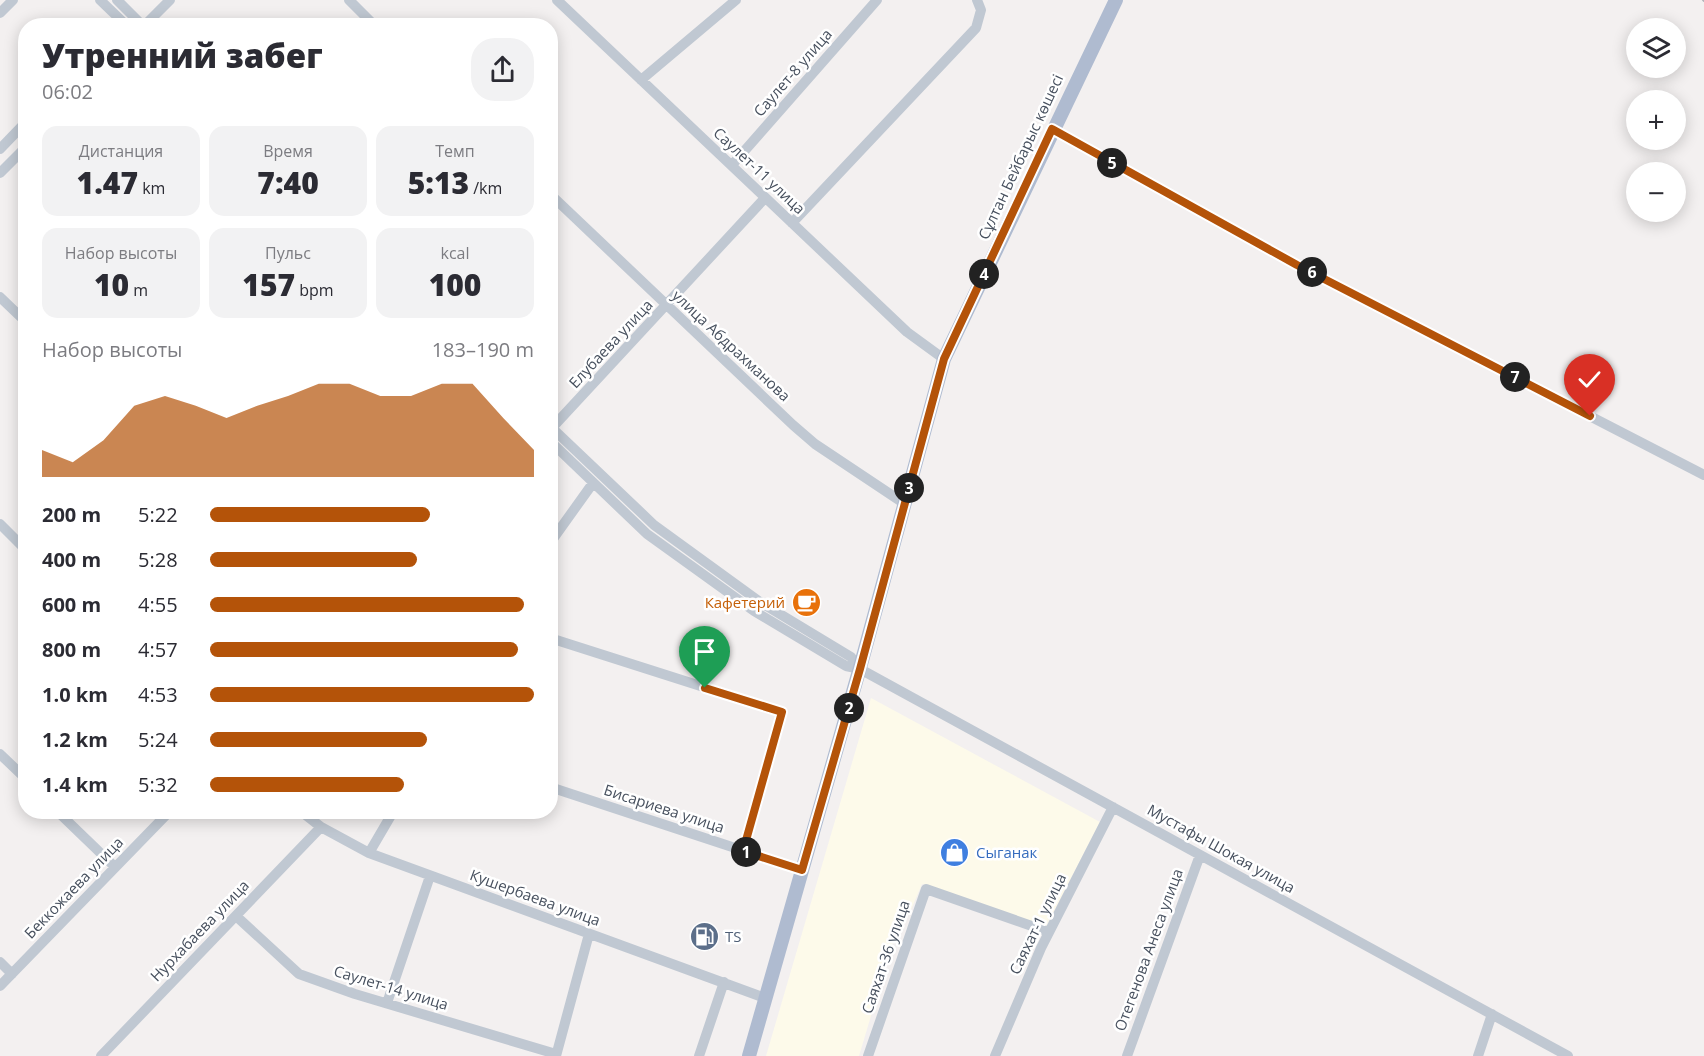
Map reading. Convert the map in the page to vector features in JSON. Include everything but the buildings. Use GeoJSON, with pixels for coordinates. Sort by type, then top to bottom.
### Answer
{"type":"FeatureCollection","features":[{"type":"Feature","properties":{"kind":"main road","name":"Сұлтан Бейбарыс көшесі"},"geometry":{"type":"LineString","coordinates":[[748,1056],[860,669],[944,359],[1052,129],[1116,0]]}},
{"type":"Feature","properties":{"kind":"street"},"geometry":{"type":"LineString","coordinates":[[0,13],[13,0]]}},
{"type":"Feature","properties":{"kind":"street"},"geometry":{"type":"LineString","coordinates":[[100,0],[120,18]]}},
{"type":"Feature","properties":{"kind":"street"},"geometry":{"type":"LineString","coordinates":[[117,0],[124,18]]}},
{"type":"Feature","properties":{"kind":"street"},"geometry":{"type":"LineString","coordinates":[[151,18],[170,0]]}},
{"type":"Feature","properties":{"kind":"street"},"geometry":{"type":"LineString","coordinates":[[349,0],[367,18]]}},
{"type":"Feature","properties":{"kind":"street","name":"Саулет-11 улица"},"geometry":{"type":"LineString","coordinates":[[557,0],[907,332],[944,359]]}},
{"type":"Feature","properties":{"kind":"street"},"geometry":{"type":"LineString","coordinates":[[641,80],[736,0]]}},
{"type":"Feature","properties":{"kind":"street","name":"Саулет-8 улица"},"geometry":{"type":"LineString","coordinates":[[732,165],[877,0]]}},
{"type":"Feature","properties":{"kind":"street"},"geometry":{"type":"LineString","coordinates":[[792,223],[976,28],[981,10],[977,0]]}},
{"type":"Feature","properties":{"kind":"street"},"geometry":{"type":"LineString","coordinates":[[1052,129],[1297,265],[1704,475]]}},
{"type":"Feature","properties":{"kind":"street"},"geometry":{"type":"LineString","coordinates":[[0,148],[18,130]]}},
{"type":"Feature","properties":{"kind":"street"},"geometry":{"type":"LineString","coordinates":[[0,173],[18,155]]}},
{"type":"Feature","properties":{"kind":"street","name":"Елубаева улица"},"geometry":{"type":"LineString","coordinates":[[558,421],[765,198]]}},
{"type":"Feature","properties":{"kind":"street","name":"улица Абдрахманова"},"geometry":{"type":"LineString","coordinates":[[558,202],[815,444],[905,504]]}},
{"type":"Feature","properties":{"kind":"street"},"geometry":{"type":"LineString","coordinates":[[0,297],[18,314]]}},
{"type":"Feature","properties":{"kind":"street"},"geometry":{"type":"LineString","coordinates":[[558,435],[654,525],[760,602],[850,657],[860,669]]}},
{"type":"Feature","properties":{"kind":"street"},"geometry":{"type":"LineString","coordinates":[[558,449],[647,534],[754,611],[846,666],[860,669]]}},
{"type":"Feature","properties":{"kind":"street"},"geometry":{"type":"LineString","coordinates":[[558,532],[593,483]]}},
{"type":"Feature","properties":{"kind":"street"},"geometry":{"type":"LineString","coordinates":[[0,524],[18,542]]}},
{"type":"Feature","properties":{"kind":"street"},"geometry":{"type":"LineString","coordinates":[[558,641],[782,712],[743,851]]}},
{"type":"Feature","properties":{"kind":"street","name":"Мустафы Шокая улица"},"geometry":{"type":"LineString","coordinates":[[860,669],[1568,1056]]}},
{"type":"Feature","properties":{"kind":"street"},"geometry":{"type":"LineString","coordinates":[[0,754],[18,771]]}},
{"type":"Feature","properties":{"kind":"street","name":"Бисариева улица"},"geometry":{"type":"LineString","coordinates":[[558,790],[802,870]]}},
{"type":"Feature","properties":{"kind":"street","name":"Саяхат-1 улица"},"geometry":{"type":"LineString","coordinates":[[996,1056],[1049,933],[1113,807]]}},
{"type":"Feature","properties":{"kind":"street"},"geometry":{"type":"LineString","coordinates":[[65,819],[115,867]]}},
{"type":"Feature","properties":{"kind":"street","name":"Беккожаева улица"},"geometry":{"type":"LineString","coordinates":[[0,986],[162,819]]}},
{"type":"Feature","properties":{"kind":"street","name":"Кушербаева улица"},"geometry":{"type":"LineString","coordinates":[[311,819],[369,853],[765,998]]}},
{"type":"Feature","properties":{"kind":"street"},"geometry":{"type":"LineString","coordinates":[[369,853],[389,819]]}},
{"type":"Feature","properties":{"kind":"street","name":"Нурхабаева улица"},"geometry":{"type":"LineString","coordinates":[[101,1056],[321,827]]}},
{"type":"Feature","properties":{"kind":"street","name":"Отегенова Анеса улица"},"geometry":{"type":"LineString","coordinates":[[1127,1056],[1200,855]]}},
{"type":"Feature","properties":{"kind":"street"},"geometry":{"type":"LineString","coordinates":[[387,1003],[430,876]]}},
{"type":"Feature","properties":{"kind":"street","name":"Саяхат-36 улица"},"geometry":{"type":"LineString","coordinates":[[868,1056],[926,889],[1049,933]]}},
{"type":"Feature","properties":{"kind":"street","name":"Саулет-14 улица"},"geometry":{"type":"LineString","coordinates":[[236,916],[299,974],[556,1055]]}},
{"type":"Feature","properties":{"kind":"street"},"geometry":{"type":"LineString","coordinates":[[556,1055],[589,934]]}},
{"type":"Feature","properties":{"kind":"street"},"geometry":{"type":"LineString","coordinates":[[0,962],[12,974]]}},
{"type":"Feature","properties":{"kind":"street"},"geometry":{"type":"LineString","coordinates":[[699,1056],[724,982]]}},
{"type":"Feature","properties":{"kind":"street"},"geometry":{"type":"LineString","coordinates":[[1478,1056],[1492,1014]]}},
{"type":"Feature","properties":{"kind":"shaded area","name":"Сыганак"},"geometry":{"type":"Polygon","coordinates":[[[871,698],[1100,822],[1045,928],[922,884],[910,912],[900,919],[859,1056],[766,1056],[871,698]]]}},
{"type":"Feature","properties":{"kind":"place","name":"Кафетерий"},"geometry":{"type":"Point","coordinates":[806,603]}},
{"type":"Feature","properties":{"kind":"place","name":"Сыганак"},"geometry":{"type":"Point","coordinates":[955,853]}},
{"type":"Feature","properties":{"kind":"place","name":"TS"},"geometry":{"type":"Point","coordinates":[704,937]}},
{"type":"Feature","properties":{"kind":"route"},"geometry":{"type":"LineString","coordinates":[[705,688],[782,712],[743,851],[802,870],[860,669],[944,359],[1052,129],[1297,265],[1590,416]]}}]}
